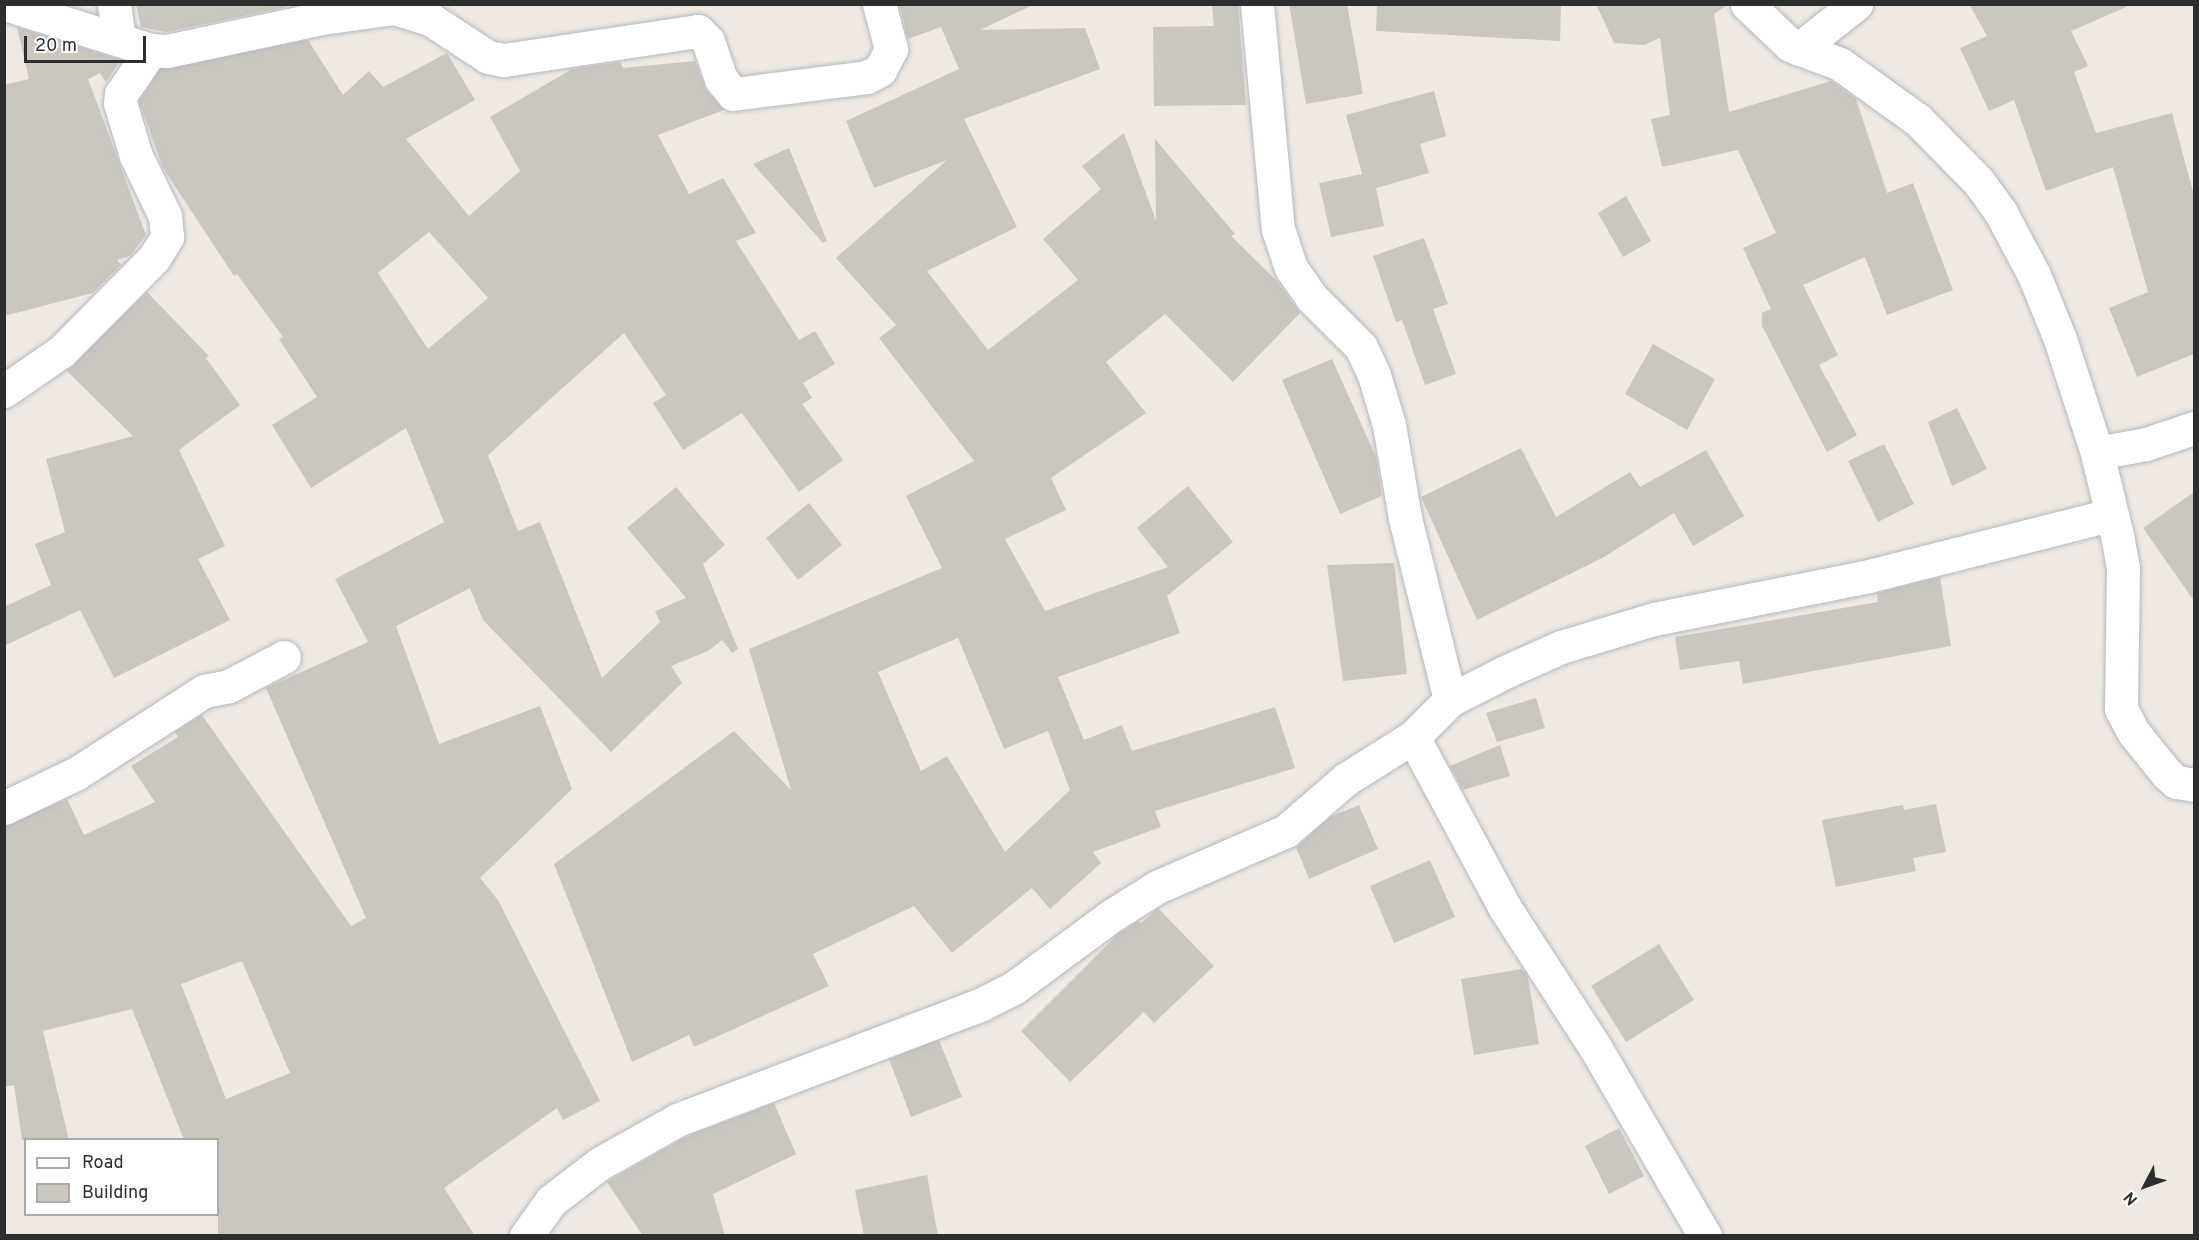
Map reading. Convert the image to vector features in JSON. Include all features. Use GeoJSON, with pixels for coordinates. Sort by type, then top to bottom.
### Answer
{"type":"FeatureCollection","features":[{"type":"Feature","properties":{"kind":"street"},"geometry":{"type":"LineString","coordinates":[[5,4],[152,50],[167,51],[322,18],[394,8],[430,19],[488,57],[504,60],[698,31],[708,41],[721,79],[733,94],[867,78],[880,70],[891,49],[879,4]]}},
{"type":"Feature","properties":{"kind":"street"},"geometry":{"type":"LineString","coordinates":[[114,4],[119,39]]}},
{"type":"Feature","properties":{"kind":"street"},"geometry":{"type":"LineString","coordinates":[[1257,4],[1278,229],[1291,268],[1311,297],[1361,347],[1374,375],[1389,425],[1405,518],[1450,700]]}},
{"type":"Feature","properties":{"kind":"street"},"geometry":{"type":"LineString","coordinates":[[1747,4],[1762,22],[1799,49],[1840,64],[1910,114],[1978,181],[2001,213],[2034,275],[2060,339],[2097,453],[2123,568],[2121,709],[2134,733],[2166,773],[2176,782],[2194,785]]}},
{"type":"Feature","properties":{"kind":"street"},"geometry":{"type":"LineString","coordinates":[[1799,49],[1856,4]]}},
{"type":"Feature","properties":{"kind":"street"},"geometry":{"type":"LineString","coordinates":[[4,391],[62,351],[154,258],[167,237],[165,216],[136,156],[120,103],[121,94],[152,50]]}},
{"type":"Feature","properties":{"kind":"street"},"geometry":{"type":"LineString","coordinates":[[2097,453],[2146,444],[2194,428]]}},
{"type":"Feature","properties":{"kind":"street"},"geometry":{"type":"LineString","coordinates":[[526,1236],[551,1201],[609,1158],[677,1120],[982,1004],[1015,987],[1111,916],[1157,887],[1286,831],[1346,779],[1413,737],[1450,700],[1561,647],[1654,618],[1869,576],[2110,514]]}},
{"type":"Feature","properties":{"kind":"street"},"geometry":{"type":"LineString","coordinates":[[4,808],[77,773],[204,692],[229,686],[284,657]]}},
{"type":"Feature","properties":{"kind":"street"},"geometry":{"type":"LineString","coordinates":[[1413,737],[1505,908],[1595,1047],[1705,1236]]}},
{"type":"Feature","properties":{"kind":"building"},"geometry":{"type":"Polygon","coordinates":[[[136,4],[284,4],[286,7],[166,32],[141,27],[136,4]]]}},
{"type":"Feature","properties":{"kind":"building"},"geometry":{"type":"Polygon","coordinates":[[[899,4],[1035,4],[980,30],[1085,28],[1100,69],[964,119],[1017,227],[927,271],[988,350],[1078,280],[1043,239],[1101,189],[1082,166],[1124,133],[1156,221],[1155,139],[1235,234],[1231,236],[1277,281],[1300,313],[1233,382],[1165,314],[1106,362],[1146,413],[1051,478],[1066,510],[1005,539],[1045,611],[1168,567],[1137,528],[1188,486],[1233,542],[1167,596],[1180,633],[1058,677],[1084,740],[1122,725],[1132,751],[1275,707],[1295,768],[1155,811],[1161,827],[1093,852],[1101,863],[1050,909],[1032,888],[952,953],[914,906],[813,954],[829,986],[694,1047],[689,1035],[632,1062],[554,864],[734,731],[791,790],[749,649],[942,568],[906,496],[974,461],[879,338],[896,325],[836,258],[947,160],[874,188],[846,121],[959,69],[941,27],[908,39],[899,4]],[[958,638],[878,672],[921,771],[947,756],[1005,852],[1070,790],[1048,731],[1004,749],[958,638]]]}},
{"type":"Feature","properties":{"kind":"building"},"geometry":{"type":"Polygon","coordinates":[[[1212,4],[1238,4],[1246,105],[1154,106],[1153,27],[1214,26],[1212,4]]]}},
{"type":"Feature","properties":{"kind":"building"},"geometry":{"type":"Polygon","coordinates":[[[1289,4],[1347,4],[1363,94],[1306,104],[1289,4]]]}},
{"type":"Feature","properties":{"kind":"building"},"geometry":{"type":"Polygon","coordinates":[[[1377,4],[1561,4],[1560,41],[1376,31],[1377,4]]]}},
{"type":"Feature","properties":{"kind":"building"},"geometry":{"type":"Polygon","coordinates":[[[1596,4],[1729,4],[1714,14],[1729,112],[1831,81],[1856,99],[1887,193],[1913,183],[1953,290],[1887,315],[1865,257],[1803,285],[1838,355],[1819,365],[1857,435],[1827,452],[1762,326],[1762,313],[1771,309],[1743,248],[1776,233],[1738,150],[1662,167],[1651,119],[1670,115],[1660,38],[1644,45],[1614,43],[1596,4]]]}},
{"type":"Feature","properties":{"kind":"building"},"geometry":{"type":"Polygon","coordinates":[[[1969,4],[2133,4],[2071,31],[2088,66],[2074,72],[2096,133],[2172,113],[2194,196],[2194,354],[2137,377],[2109,308],[2148,292],[2113,167],[2046,191],[2014,100],[1989,111],[1960,48],[1987,36],[1969,4]]]}},
{"type":"Feature","properties":{"kind":"building"},"geometry":{"type":"Polygon","coordinates":[[[17,27],[121,60],[106,82],[100,73],[88,79],[146,235],[130,256],[117,260],[121,265],[93,293],[4,316],[4,85],[29,79],[17,27]]]}},
{"type":"Feature","properties":{"kind":"building"},"geometry":{"type":"Polygon","coordinates":[[[308,40],[343,95],[369,71],[383,87],[447,53],[475,100],[406,139],[469,216],[520,171],[490,117],[572,69],[620,62],[623,68],[695,61],[706,90],[724,110],[658,135],[689,194],[723,178],[756,233],[736,241],[799,340],[815,331],[835,364],[803,383],[812,398],[802,404],[843,460],[799,492],[742,413],[683,450],[653,403],[666,395],[624,333],[488,455],[518,531],[540,522],[602,678],[660,622],[655,611],[686,598],[627,528],[676,487],[725,545],[703,564],[738,649],[732,653],[722,640],[708,651],[671,666],[682,683],[611,752],[483,620],[470,588],[396,626],[439,744],[540,706],[572,789],[480,878],[498,900],[600,1101],[563,1120],[557,1108],[444,1188],[475,1236],[218,1236],[219,1138],[183,1138],[132,1009],[43,1031],[69,1138],[24,1138],[22,1140],[14,1085],[4,1087],[4,826],[67,799],[84,835],[155,802],[131,766],[178,737],[175,732],[202,715],[351,926],[366,918],[266,688],[368,642],[335,579],[444,522],[406,428],[311,488],[272,425],[317,397],[279,339],[283,337],[237,274],[234,276],[163,168],[139,101],[160,69],[308,40]],[[429,232],[378,273],[428,349],[488,298],[429,232]],[[242,961],[181,984],[226,1099],[290,1073],[242,961]]]}},
{"type":"Feature","properties":{"kind":"building"},"geometry":{"type":"Polygon","coordinates":[[[1434,91],[1446,136],[1420,144],[1429,173],[1376,188],[1384,226],[1331,237],[1319,183],[1362,174],[1346,115],[1434,91]]]}},
{"type":"Feature","properties":{"kind":"building"},"geometry":{"type":"Polygon","coordinates":[[[789,148],[827,241],[823,243],[753,164],[789,148]]]}},
{"type":"Feature","properties":{"kind":"building"},"geometry":{"type":"Polygon","coordinates":[[[1626,196],[1651,241],[1623,257],[1598,213],[1626,196]]]}},
{"type":"Feature","properties":{"kind":"building"},"geometry":{"type":"Polygon","coordinates":[[[1424,238],[1448,304],[1433,309],[1456,374],[1425,385],[1402,320],[1396,322],[1373,256],[1424,238]]]}},
{"type":"Feature","properties":{"kind":"building"},"geometry":{"type":"Polygon","coordinates":[[[147,292],[209,356],[206,358],[240,405],[179,450],[225,546],[198,559],[230,620],[114,678],[80,610],[4,646],[4,607],[51,585],[35,544],[65,532],[46,459],[133,436],[67,371],[147,292]]]}},
{"type":"Feature","properties":{"kind":"building"},"geometry":{"type":"Polygon","coordinates":[[[1653,344],[1715,379],[1687,430],[1625,394],[1653,344]]]}},
{"type":"Feature","properties":{"kind":"building"},"geometry":{"type":"Polygon","coordinates":[[[1332,359],[1376,457],[1382,496],[1340,514],[1282,380],[1332,359]]]}},
{"type":"Feature","properties":{"kind":"building"},"geometry":{"type":"Polygon","coordinates":[[[1957,408],[1987,469],[1952,486],[1928,422],[1957,408]]]}},
{"type":"Feature","properties":{"kind":"building"},"geometry":{"type":"Polygon","coordinates":[[[1884,444],[1914,504],[1878,522],[1848,461],[1884,444]]]}},
{"type":"Feature","properties":{"kind":"building"},"geometry":{"type":"Polygon","coordinates":[[[1521,448],[1556,517],[1630,472],[1640,487],[1706,450],[1744,516],[1693,546],[1674,513],[1604,557],[1477,620],[1421,497],[1521,448]]]}},
{"type":"Feature","properties":{"kind":"building"},"geometry":{"type":"Polygon","coordinates":[[[2194,492],[2194,601],[2143,528],[2194,492]]]}},
{"type":"Feature","properties":{"kind":"building"},"geometry":{"type":"Polygon","coordinates":[[[809,503],[842,545],[798,580],[766,538],[809,503]]]}},
{"type":"Feature","properties":{"kind":"building"},"geometry":{"type":"Polygon","coordinates":[[[1394,563],[1407,674],[1343,681],[1327,565],[1394,563]]]}},
{"type":"Feature","properties":{"kind":"building"},"geometry":{"type":"Polygon","coordinates":[[[1940,577],[1951,646],[1743,684],[1739,661],[1680,670],[1675,637],[1878,602],[1877,593],[1940,577]]]}},
{"type":"Feature","properties":{"kind":"building"},"geometry":{"type":"Polygon","coordinates":[[[1536,698],[1545,728],[1497,742],[1486,713],[1536,698]]]}},
{"type":"Feature","properties":{"kind":"building"},"geometry":{"type":"Polygon","coordinates":[[[1500,745],[1510,776],[1463,790],[1450,766],[1500,745]]]}},
{"type":"Feature","properties":{"kind":"building"},"geometry":{"type":"Polygon","coordinates":[[[1936,804],[1946,852],[1913,858],[1916,871],[1836,887],[1822,820],[1903,805],[1904,810],[1936,804]]]}},
{"type":"Feature","properties":{"kind":"building"},"geometry":{"type":"Polygon","coordinates":[[[1359,805],[1378,849],[1309,879],[1296,847],[1330,817],[1359,805]]]}},
{"type":"Feature","properties":{"kind":"building"},"geometry":{"type":"Polygon","coordinates":[[[1430,860],[1455,917],[1394,943],[1370,886],[1430,860]]]}},
{"type":"Feature","properties":{"kind":"building"},"geometry":{"type":"Polygon","coordinates":[[[1158,908],[1214,966],[1154,1023],[1144,1012],[1070,1082],[1021,1031],[1117,935],[1138,921],[1141,923],[1158,908]]]}},
{"type":"Feature","properties":{"kind":"building"},"geometry":{"type":"Polygon","coordinates":[[[1659,944],[1694,1000],[1626,1042],[1591,986],[1659,944]]]}},
{"type":"Feature","properties":{"kind":"building"},"geometry":{"type":"Polygon","coordinates":[[[1522,969],[1528,977],[1539,1044],[1474,1055],[1461,979],[1522,969]]]}},
{"type":"Feature","properties":{"kind":"building"},"geometry":{"type":"Polygon","coordinates":[[[939,1040],[962,1097],[911,1117],[889,1059],[939,1040]]]}},
{"type":"Feature","properties":{"kind":"building"},"geometry":{"type":"Polygon","coordinates":[[[774,1103],[796,1154],[713,1194],[725,1236],[643,1236],[607,1182],[685,1137],[774,1103]]]}},
{"type":"Feature","properties":{"kind":"building"},"geometry":{"type":"Polygon","coordinates":[[[1619,1128],[1644,1176],[1609,1194],[1585,1146],[1619,1128]]]}},
{"type":"Feature","properties":{"kind":"building"},"geometry":{"type":"Polygon","coordinates":[[[927,1175],[938,1236],[864,1236],[855,1190],[927,1175]]]}}]}
